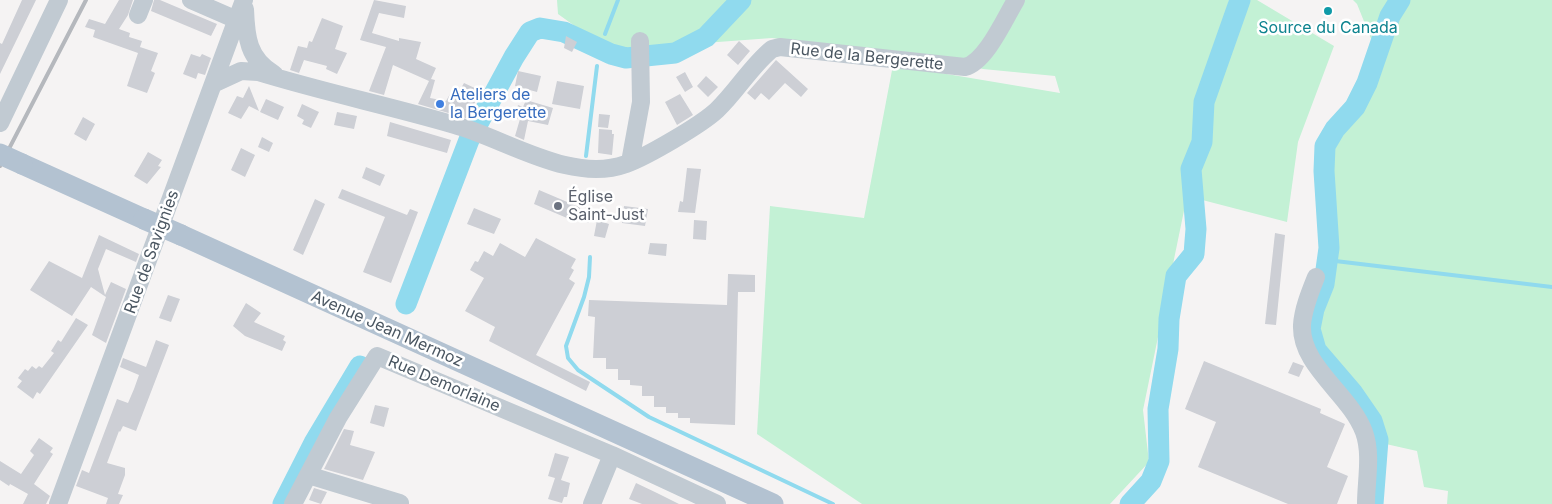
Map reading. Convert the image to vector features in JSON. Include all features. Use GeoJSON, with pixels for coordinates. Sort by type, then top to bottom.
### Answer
{"type":"FeatureCollection","features":[{"type":"Feature","properties":{"kind":"main road","name":"Avenue Jean Mermoz"},"geometry":{"type":"LineString","coordinates":[[0,154],[773,504]]}},
{"type":"Feature","properties":{"kind":"street"},"geometry":{"type":"LineString","coordinates":[[0,123],[60,0]]}},
{"type":"Feature","properties":{"kind":"street"},"geometry":{"type":"LineString","coordinates":[[191,0],[237,20]]}},
{"type":"Feature","properties":{"kind":"street","name":"Rue de Savignies"},"geometry":{"type":"LineString","coordinates":[[58,504],[215,83],[244,0]]}},
{"type":"Feature","properties":{"kind":"street","name":"Rue de la Bergerette"},"geometry":{"type":"LineString","coordinates":[[244,0],[247,43],[252,54],[265,68],[288,81]]}},
{"type":"Feature","properties":{"kind":"street","name":"Rue de la Bergerette"},"geometry":{"type":"LineString","coordinates":[[215,83],[234,73],[249,70],[473,131],[529,154],[576,166],[606,168],[630,162],[704,120],[716,111],[772,49],[780,47],[965,67],[974,64],[983,55],[1016,0]]}},
{"type":"Feature","properties":{"kind":"street"},"geometry":{"type":"LineString","coordinates":[[630,162],[642,102],[641,51]]}},
{"type":"Feature","properties":{"kind":"street"},"geometry":{"type":"LineString","coordinates":[[1316,277],[1303,317],[1303,337],[1311,358],[1348,403],[1364,430],[1367,452],[1366,504]]}},
{"type":"Feature","properties":{"kind":"street","name":"Rue Demorlaine"},"geometry":{"type":"LineString","coordinates":[[293,504],[338,418],[378,356],[612,455]]}},
{"type":"Feature","properties":{"kind":"street"},"geometry":{"type":"LineString","coordinates":[[592,504],[612,455],[717,504]]}},
{"type":"Feature","properties":{"kind":"street"},"geometry":{"type":"LineString","coordinates":[[308,475],[400,503]]}},
{"type":"Feature","properties":{"kind":"green space"},"geometry":{"type":"Polygon","coordinates":[[[557,0],[1229,0],[1198,109],[1246,0],[1257,0],[1334,46],[1298,142],[1287,222],[1187,196],[1143,410],[1149,462],[1110,504],[862,504],[757,434],[770,206],[864,218],[893,65],[1060,93],[1055,76],[983,69],[955,61],[772,38],[623,49],[597,42],[558,14],[557,0]]]}},
{"type":"Feature","properties":{"kind":"green space"},"geometry":{"type":"Polygon","coordinates":[[[1353,0],[1552,0],[1552,504],[1447,504],[1448,491],[1424,487],[1417,451],[1377,442],[1368,424],[1312,351],[1310,307],[1318,282],[1323,249],[1320,152],[1327,136],[1371,67],[1376,51],[1357,4],[1353,0]]]}},
{"type":"Feature","properties":{"kind":"building"},"geometry":{"type":"Polygon","coordinates":[[[22,0],[36,0],[0,74],[0,43],[2,44],[22,0]]]}},
{"type":"Feature","properties":{"kind":"building"},"geometry":{"type":"Polygon","coordinates":[[[119,0],[133,0],[128,15],[119,29],[130,33],[129,37],[142,41],[138,53],[93,37],[95,30],[85,27],[89,19],[105,24],[119,0]]]}},
{"type":"Feature","properties":{"kind":"building"},"geometry":{"type":"Polygon","coordinates":[[[154,0],[160,0],[217,24],[211,36],[151,11],[154,0]]]}},
{"type":"Feature","properties":{"kind":"building"},"geometry":{"type":"Polygon","coordinates":[[[374,0],[406,6],[404,18],[379,13],[372,33],[399,41],[399,38],[421,42],[416,59],[436,68],[431,79],[435,80],[430,98],[446,101],[454,87],[460,90],[464,83],[481,91],[472,108],[477,111],[472,120],[418,104],[429,81],[393,65],[384,95],[369,91],[386,47],[360,40],[374,0]]]}},
{"type":"Feature","properties":{"kind":"building"},"geometry":{"type":"Polygon","coordinates":[[[322,18],[343,26],[335,49],[347,53],[337,74],[326,69],[327,66],[304,60],[299,73],[290,70],[298,46],[307,48],[309,41],[312,42],[322,18]]]}},
{"type":"Feature","properties":{"kind":"building"},"geometry":{"type":"Polygon","coordinates":[[[566,36],[577,42],[572,52],[564,48],[566,36]]]}},
{"type":"Feature","properties":{"kind":"building"},"geometry":{"type":"Polygon","coordinates":[[[739,41],[750,51],[738,65],[727,55],[739,41]]]}},
{"type":"Feature","properties":{"kind":"building"},"geometry":{"type":"Polygon","coordinates":[[[140,47],[158,53],[151,71],[155,73],[147,93],[127,86],[140,47]]]}},
{"type":"Feature","properties":{"kind":"building"},"geometry":{"type":"Polygon","coordinates":[[[191,54],[200,57],[202,54],[211,58],[205,75],[198,73],[196,79],[183,74],[191,54]]]}},
{"type":"Feature","properties":{"kind":"building"},"geometry":{"type":"Polygon","coordinates":[[[776,60],[808,89],[801,97],[785,83],[769,100],[761,93],[755,100],[747,93],[776,60]]]}},
{"type":"Feature","properties":{"kind":"building"},"geometry":{"type":"Polygon","coordinates":[[[518,71],[541,76],[537,92],[515,86],[518,71]]]}},
{"type":"Feature","properties":{"kind":"building"},"geometry":{"type":"Polygon","coordinates":[[[685,72],[693,87],[685,92],[676,77],[685,72]]]}},
{"type":"Feature","properties":{"kind":"building"},"geometry":{"type":"Polygon","coordinates":[[[706,76],[718,87],[708,97],[697,86],[706,76]]]}},
{"type":"Feature","properties":{"kind":"building"},"geometry":{"type":"Polygon","coordinates":[[[557,81],[584,86],[580,109],[552,104],[557,81]]]}},
{"type":"Feature","properties":{"kind":"building"},"geometry":{"type":"Polygon","coordinates":[[[249,86],[259,111],[249,106],[241,119],[228,113],[237,96],[243,98],[249,86]]]}},
{"type":"Feature","properties":{"kind":"building"},"geometry":{"type":"Polygon","coordinates":[[[680,94],[693,115],[677,125],[665,102],[680,94]]]}},
{"type":"Feature","properties":{"kind":"building"},"geometry":{"type":"Polygon","coordinates":[[[266,99],[284,107],[278,120],[260,112],[266,99]]]}},
{"type":"Feature","properties":{"kind":"building"},"geometry":{"type":"Polygon","coordinates":[[[526,100],[553,108],[548,125],[528,121],[524,140],[515,136],[520,119],[514,118],[518,105],[523,107],[526,100]]]}},
{"type":"Feature","properties":{"kind":"building"},"geometry":{"type":"Polygon","coordinates":[[[302,104],[319,112],[311,128],[302,124],[304,120],[297,116],[302,104]]]}},
{"type":"Feature","properties":{"kind":"building"},"geometry":{"type":"Polygon","coordinates":[[[337,112],[357,116],[354,129],[334,125],[337,112]]]}},
{"type":"Feature","properties":{"kind":"building"},"geometry":{"type":"Polygon","coordinates":[[[599,114],[610,115],[608,128],[598,127],[599,114]]]}},
{"type":"Feature","properties":{"kind":"building"},"geometry":{"type":"Polygon","coordinates":[[[83,117],[95,124],[86,141],[74,134],[83,117]]]}},
{"type":"Feature","properties":{"kind":"building"},"geometry":{"type":"Polygon","coordinates":[[[390,122],[451,140],[447,153],[387,136],[390,122]]]}},
{"type":"Feature","properties":{"kind":"building"},"geometry":{"type":"Polygon","coordinates":[[[599,129],[612,130],[612,134],[614,134],[612,155],[598,153],[599,129]]]}},
{"type":"Feature","properties":{"kind":"building"},"geometry":{"type":"Polygon","coordinates":[[[262,137],[273,143],[269,152],[258,147],[262,137]]]}},
{"type":"Feature","properties":{"kind":"building"},"geometry":{"type":"Polygon","coordinates":[[[241,148],[255,155],[245,177],[231,170],[241,148]]]}},
{"type":"Feature","properties":{"kind":"building"},"geometry":{"type":"Polygon","coordinates":[[[148,152],[162,160],[158,166],[161,167],[147,184],[134,176],[148,152]]]}},
{"type":"Feature","properties":{"kind":"building"},"geometry":{"type":"Polygon","coordinates":[[[366,167],[385,175],[380,186],[362,178],[366,167]]]}},
{"type":"Feature","properties":{"kind":"building"},"geometry":{"type":"Polygon","coordinates":[[[687,168],[701,169],[695,213],[678,212],[680,201],[683,202],[687,168]]]}},
{"type":"Feature","properties":{"kind":"building"},"geometry":{"type":"Polygon","coordinates":[[[342,189],[407,215],[410,209],[418,212],[391,283],[363,272],[385,217],[338,198],[342,189]]]}},
{"type":"Feature","properties":{"kind":"building","name":"Église Saint-Just"},"geometry":{"type":"Polygon","coordinates":[[[539,190],[579,207],[589,223],[579,219],[574,221],[534,204],[539,190]]]}},
{"type":"Feature","properties":{"kind":"building"},"geometry":{"type":"Polygon","coordinates":[[[315,199],[325,204],[303,255],[293,250],[315,199]]]}},
{"type":"Feature","properties":{"kind":"building"},"geometry":{"type":"Polygon","coordinates":[[[624,206],[648,209],[645,226],[622,223],[624,206]]]}},
{"type":"Feature","properties":{"kind":"building"},"geometry":{"type":"Polygon","coordinates":[[[474,208],[501,219],[494,234],[467,224],[474,208]]]}},
{"type":"Feature","properties":{"kind":"building"},"geometry":{"type":"Polygon","coordinates":[[[597,220],[609,224],[605,238],[594,236],[597,220]]]}},
{"type":"Feature","properties":{"kind":"building"},"geometry":{"type":"Polygon","coordinates":[[[694,220],[707,221],[706,240],[693,239],[694,220]]]}},
{"type":"Feature","properties":{"kind":"building"},"geometry":{"type":"Polygon","coordinates":[[[1275,233],[1285,235],[1276,325],[1265,324],[1275,233]]]}},
{"type":"Feature","properties":{"kind":"building"},"geometry":{"type":"Polygon","coordinates":[[[99,235],[139,254],[136,262],[106,249],[98,269],[105,295],[111,282],[126,289],[106,343],[92,335],[106,297],[91,287],[72,316],[30,290],[49,261],[82,278],[99,235]]]}},
{"type":"Feature","properties":{"kind":"building"},"geometry":{"type":"Polygon","coordinates":[[[536,238],[576,259],[571,268],[574,270],[569,279],[575,283],[536,355],[590,382],[586,391],[489,341],[495,327],[465,311],[484,278],[470,270],[475,261],[478,262],[484,251],[493,256],[500,243],[525,257],[536,238]]]}},
{"type":"Feature","properties":{"kind":"building"},"geometry":{"type":"Polygon","coordinates":[[[650,243],[667,244],[666,256],[648,254],[650,243]]]}},
{"type":"Feature","properties":{"kind":"building"},"geometry":{"type":"Polygon","coordinates":[[[728,274],[755,275],[755,292],[738,292],[735,425],[690,423],[690,418],[678,418],[678,413],[666,413],[666,407],[654,407],[654,396],[642,396],[642,386],[630,385],[630,380],[618,380],[618,369],[606,369],[606,358],[593,358],[595,317],[588,316],[589,300],[727,305],[728,274]]]}},
{"type":"Feature","properties":{"kind":"building"},"geometry":{"type":"Polygon","coordinates":[[[168,295],[180,299],[171,322],[159,318],[168,295]]]}},
{"type":"Feature","properties":{"kind":"building"},"geometry":{"type":"Polygon","coordinates":[[[246,303],[261,313],[254,322],[285,336],[283,340],[286,342],[282,351],[245,336],[233,326],[246,303]]]}},
{"type":"Feature","properties":{"kind":"building"},"geometry":{"type":"Polygon","coordinates":[[[76,318],[88,325],[40,394],[37,392],[33,399],[17,387],[22,381],[18,378],[25,369],[28,371],[32,366],[36,369],[39,366],[42,368],[54,353],[51,351],[58,340],[61,342],[76,318]]]}},
{"type":"Feature","properties":{"kind":"building"},"geometry":{"type":"Polygon","coordinates":[[[156,340],[169,345],[136,431],[123,426],[119,431],[107,463],[125,468],[125,475],[118,494],[123,495],[119,504],[106,504],[108,498],[76,486],[82,470],[89,473],[117,399],[128,403],[134,389],[139,375],[120,367],[123,358],[146,367],[156,340]]]}},
{"type":"Feature","properties":{"kind":"building"},"geometry":{"type":"Polygon","coordinates":[[[1204,361],[1321,409],[1320,413],[1345,424],[1327,467],[1348,476],[1337,504],[1288,504],[1198,467],[1216,422],[1185,409],[1204,361]]]}},
{"type":"Feature","properties":{"kind":"building"},"geometry":{"type":"Polygon","coordinates":[[[1293,362],[1304,366],[1299,377],[1288,373],[1293,362]]]}},
{"type":"Feature","properties":{"kind":"building"},"geometry":{"type":"Polygon","coordinates":[[[375,405],[389,408],[384,427],[370,423],[375,405]]]}},
{"type":"Feature","properties":{"kind":"building"},"geometry":{"type":"Polygon","coordinates":[[[344,429],[354,431],[350,445],[375,452],[363,480],[324,469],[344,429]]]}},
{"type":"Feature","properties":{"kind":"building"},"geometry":{"type":"Polygon","coordinates":[[[39,438],[53,448],[50,452],[53,454],[34,484],[50,496],[46,504],[23,504],[28,494],[0,480],[0,461],[21,474],[34,455],[30,451],[39,438]]]}},
{"type":"Feature","properties":{"kind":"building"},"geometry":{"type":"Polygon","coordinates":[[[555,453],[569,457],[561,480],[570,483],[567,497],[564,497],[562,503],[548,499],[555,478],[548,476],[555,453]]]}},
{"type":"Feature","properties":{"kind":"building"},"geometry":{"type":"Polygon","coordinates":[[[636,483],[679,504],[642,504],[629,499],[636,483]]]}},
{"type":"Feature","properties":{"kind":"building"},"geometry":{"type":"Polygon","coordinates":[[[314,488],[327,492],[321,504],[309,500],[314,488]]]}},
{"type":"Feature","properties":{"kind":"waterway"},"geometry":{"type":"LineString","coordinates":[[605,34],[618,0]]}},
{"type":"Feature","properties":{"kind":"waterway"},"geometry":{"type":"LineString","coordinates":[[406,304],[469,140],[514,57],[530,32],[540,28],[564,32],[611,54],[626,58],[675,53],[706,37],[741,0]]}},
{"type":"Feature","properties":{"kind":"waterway"},"geometry":{"type":"LineString","coordinates":[[1130,504],[1151,481],[1159,461],[1158,409],[1168,349],[1169,319],[1176,276],[1194,254],[1196,229],[1191,169],[1202,142],[1204,102],[1240,0]]}},
{"type":"Feature","properties":{"kind":"waterway"},"geometry":{"type":"LineString","coordinates":[[1373,504],[1378,440],[1372,421],[1352,392],[1316,350],[1310,329],[1314,309],[1324,284],[1329,248],[1324,171],[1325,146],[1335,129],[1355,107],[1367,83],[1390,16],[1400,0]]}},
{"type":"Feature","properties":{"kind":"waterway"},"geometry":{"type":"LineString","coordinates":[[586,156],[597,66]]}},
{"type":"Feature","properties":{"kind":"waterway"},"geometry":{"type":"LineString","coordinates":[[590,257],[589,277],[584,297],[566,346],[568,358],[578,370],[649,417],[833,504]]}},
{"type":"Feature","properties":{"kind":"waterway"},"geometry":{"type":"LineString","coordinates":[[1327,260],[1552,287]]}},
{"type":"Feature","properties":{"kind":"waterway"},"geometry":{"type":"LineString","coordinates":[[283,504],[314,443],[360,366]]}},
{"type":"Feature","properties":{"kind":"railway"},"geometry":{"type":"LineString","coordinates":[[0,166],[86,0]]}},
{"type":"Feature","properties":{"kind":"place","name":"Source du Canada"},"geometry":{"type":"Point","coordinates":[1328,11]}},
{"type":"Feature","properties":{"kind":"place","name":"Ateliers de la Bergerette"},"geometry":{"type":"Point","coordinates":[440,104]}},
{"type":"Feature","properties":{"kind":"place","name":"Église Saint-Just"},"geometry":{"type":"Point","coordinates":[558,206]}}]}
